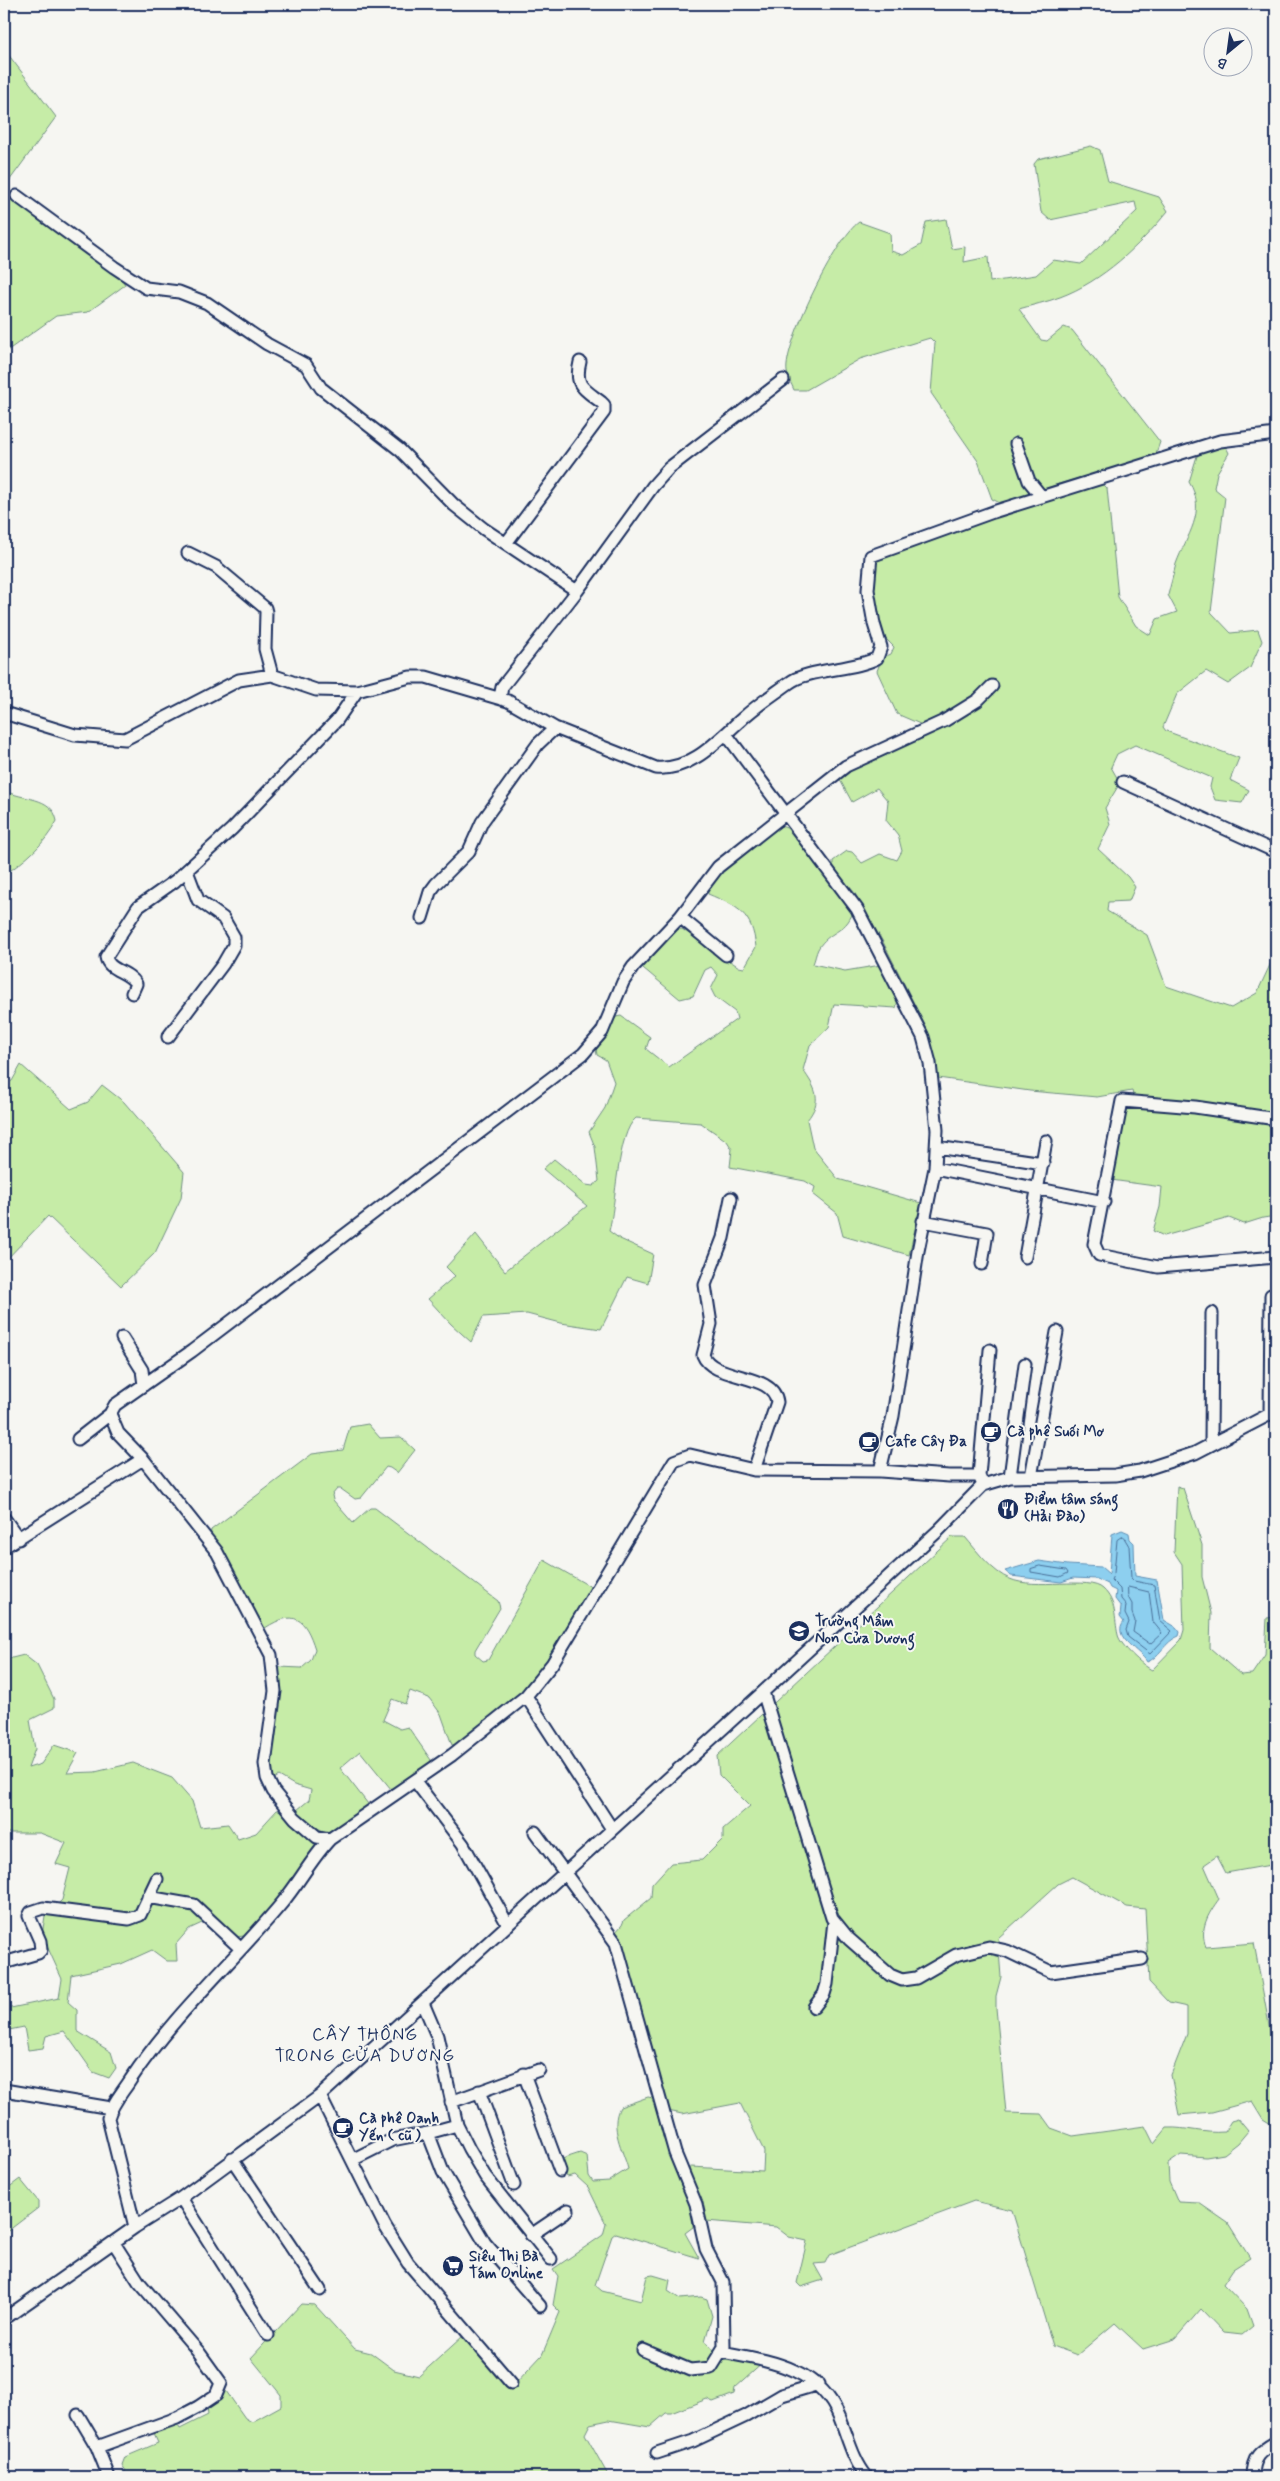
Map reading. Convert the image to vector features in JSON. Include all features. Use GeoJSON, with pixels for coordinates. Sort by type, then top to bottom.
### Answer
{"type":"FeatureCollection","features":[{"type":"Feature","properties":{"kind":"street"},"geometry":{"type":"LineString","coordinates":[[17,196],[146,288],[179,292],[207,304],[268,344],[306,365],[321,388],[400,450],[454,505],[484,529],[507,542],[577,590]]}},
{"type":"Feature","properties":{"kind":"street"},"geometry":{"type":"LineString","coordinates":[[507,542],[604,412],[604,405],[581,386],[576,376],[580,362]]}},
{"type":"Feature","properties":{"kind":"street"},"geometry":{"type":"LineString","coordinates":[[500,698],[502,686],[577,590],[653,486],[669,468],[783,380]]}},
{"type":"Feature","properties":{"kind":"street"},"geometry":{"type":"LineString","coordinates":[[4,713],[75,735],[126,739],[238,680],[272,675],[316,690],[357,691],[410,677],[426,677],[500,698],[555,728],[649,765],[664,768],[685,763],[709,749],[744,716],[791,681],[877,658],[881,647],[874,624],[868,590],[870,556],[993,512],[1220,441],[1276,434]]}},
{"type":"Feature","properties":{"kind":"street"},"geometry":{"type":"LineString","coordinates":[[1016,444],[1029,481],[1042,496]]}},
{"type":"Feature","properties":{"kind":"street"},"geometry":{"type":"LineString","coordinates":[[188,553],[228,576],[265,608],[265,649],[272,675]]}},
{"type":"Feature","properties":{"kind":"street"},"geometry":{"type":"LineString","coordinates":[[78,1439],[110,1414],[115,1405],[278,1286],[583,1054],[602,1032],[623,982],[633,967],[680,916],[718,867],[846,766],[944,721],[978,700],[992,686]]}},
{"type":"Feature","properties":{"kind":"street"},"geometry":{"type":"LineString","coordinates":[[132,993],[136,984],[133,978],[109,965],[106,956],[138,907],[187,871],[294,766],[337,720],[357,691]]}},
{"type":"Feature","properties":{"kind":"street"},"geometry":{"type":"LineString","coordinates":[[422,918],[430,892],[469,851],[482,822],[538,744],[555,728]]}},
{"type":"Feature","properties":{"kind":"street"},"geometry":{"type":"LineString","coordinates":[[726,734],[857,909],[923,1037],[930,1063],[935,1099],[937,1147],[935,1168],[923,1221],[905,1325],[893,1416],[880,1471]]}},
{"type":"Feature","properties":{"kind":"street"},"geometry":{"type":"LineString","coordinates":[[1123,782],[1276,852]]}},
{"type":"Feature","properties":{"kind":"street"},"geometry":{"type":"LineString","coordinates":[[168,1036],[223,964],[234,945],[234,937],[226,922],[198,900],[187,871]]}},
{"type":"Feature","properties":{"kind":"street"},"geometry":{"type":"LineString","coordinates":[[680,916],[726,955]]}},
{"type":"Feature","properties":{"kind":"street"},"geometry":{"type":"LineString","coordinates":[[1276,1119],[1195,1107],[1122,1101],[1116,1125],[1104,1202],[1094,1244],[1099,1255],[1158,1267],[1276,1257]]}},
{"type":"Feature","properties":{"kind":"street"},"geometry":{"type":"LineString","coordinates":[[1025,1256],[1046,1141]]}},
{"type":"Feature","properties":{"kind":"street"},"geometry":{"type":"LineString","coordinates":[[937,1147],[1043,1163]]}},
{"type":"Feature","properties":{"kind":"street"},"geometry":{"type":"LineString","coordinates":[[935,1168],[1104,1202]]}},
{"type":"Feature","properties":{"kind":"street"},"geometry":{"type":"LineString","coordinates":[[731,1198],[723,1238],[706,1285],[711,1324],[703,1356],[709,1364],[765,1385],[776,1397],[777,1402],[754,1470]]}},
{"type":"Feature","properties":{"kind":"street"},"geometry":{"type":"LineString","coordinates":[[923,1221],[987,1233],[982,1264]]}},
{"type":"Feature","properties":{"kind":"street"},"geometry":{"type":"LineString","coordinates":[[135,2227],[109,2126],[110,2108],[164,2034],[283,1902],[317,1853],[330,1840],[415,1781],[526,1696],[552,1664],[674,1461],[690,1455],[754,1470],[880,1471],[981,1480],[1010,1477],[1115,1475],[1140,1471],[1179,1459],[1273,1412],[1271,1295]]}},
{"type":"Feature","properties":{"kind":"street"},"geometry":{"type":"LineString","coordinates":[[1210,1444],[1212,1313]]}},
{"type":"Feature","properties":{"kind":"street"},"geometry":{"type":"LineString","coordinates":[[1030,1477],[1057,1332]]}},
{"type":"Feature","properties":{"kind":"street"},"geometry":{"type":"LineString","coordinates":[[122,1338],[142,1370],[144,1384]]}},
{"type":"Feature","properties":{"kind":"street"},"geometry":{"type":"LineString","coordinates":[[4,2319],[135,2227],[181,2198],[320,2096],[939,1530],[981,1480],[990,1350]]}},
{"type":"Feature","properties":{"kind":"street"},"geometry":{"type":"LineString","coordinates":[[1010,1477],[1025,1364]]}},
{"type":"Feature","properties":{"kind":"street"},"geometry":{"type":"LineString","coordinates":[[110,1414],[118,1432],[143,1459],[217,1552],[271,1655],[275,1691],[265,1764],[267,1778],[273,1791],[295,1818],[317,1837],[330,1840]]}},
{"type":"Feature","properties":{"kind":"street"},"geometry":{"type":"LineString","coordinates":[[4,1547],[143,1459]]}},
{"type":"Feature","properties":{"kind":"street"},"geometry":{"type":"LineString","coordinates":[[4,1518],[19,1539]]}},
{"type":"Feature","properties":{"kind":"street"},"geometry":{"type":"LineString","coordinates":[[764,1692],[834,1921],[827,1984],[824,1994],[814,2007]]}},
{"type":"Feature","properties":{"kind":"street"},"geometry":{"type":"LineString","coordinates":[[526,1696],[612,1829]]}},
{"type":"Feature","properties":{"kind":"street"},"geometry":{"type":"LineString","coordinates":[[415,1781],[463,1844],[508,1925]]}},
{"type":"Feature","properties":{"kind":"street"},"geometry":{"type":"LineString","coordinates":[[535,1832],[616,1943],[675,2153],[696,2204],[706,2249],[723,2282],[725,2335],[722,2352],[711,2368],[690,2370],[643,2350]]}},
{"type":"Feature","properties":{"kind":"street"},"geometry":{"type":"LineString","coordinates":[[4,1963],[41,1950],[40,1941],[29,1916],[31,1912],[43,1908],[129,1919],[140,1915],[157,1879]]}},
{"type":"Feature","properties":{"kind":"street"},"geometry":{"type":"LineString","coordinates":[[148,1897],[194,1905],[240,1948]]}},
{"type":"Feature","properties":{"kind":"street"},"geometry":{"type":"LineString","coordinates":[[834,1921],[890,1975],[902,1980],[916,1978],[956,1955],[989,1946],[1007,1951],[1051,1972],[1142,1959]]}},
{"type":"Feature","properties":{"kind":"street"},"geometry":{"type":"LineString","coordinates":[[423,2003],[441,2052],[457,2125],[475,2162],[551,2259]]}},
{"type":"Feature","properties":{"kind":"street"},"geometry":{"type":"LineString","coordinates":[[451,2102],[539,2070]]}},
{"type":"Feature","properties":{"kind":"street"},"geometry":{"type":"LineString","coordinates":[[524,2074],[560,2171]]}},
{"type":"Feature","properties":{"kind":"street"},"geometry":{"type":"LineString","coordinates":[[4,2090],[110,2108]]}},
{"type":"Feature","properties":{"kind":"street"},"geometry":{"type":"LineString","coordinates":[[479,2091],[514,2185]]}},
{"type":"Feature","properties":{"kind":"street"},"geometry":{"type":"LineString","coordinates":[[320,2096],[385,2226],[408,2263],[511,2383]]}},
{"type":"Feature","properties":{"kind":"street"},"geometry":{"type":"LineString","coordinates":[[352,2160],[392,2140],[457,2125]]}},
{"type":"Feature","properties":{"kind":"street"},"geometry":{"type":"LineString","coordinates":[[428,2133],[443,2172],[485,2243],[540,2306]]}},
{"type":"Feature","properties":{"kind":"street"},"geometry":{"type":"LineString","coordinates":[[232,2159],[320,2290]]}},
{"type":"Feature","properties":{"kind":"street"},"geometry":{"type":"LineString","coordinates":[[181,2198],[268,2335]]}},
{"type":"Feature","properties":{"kind":"street"},"geometry":{"type":"LineString","coordinates":[[531,2235],[568,2210]]}},
{"type":"Feature","properties":{"kind":"street"},"geometry":{"type":"LineString","coordinates":[[97,2447],[177,2418],[216,2395],[221,2383],[220,2378],[140,2282],[114,2243]]}},
{"type":"Feature","properties":{"kind":"street"},"geometry":{"type":"LineString","coordinates":[[722,2352],[768,2362],[796,2371],[819,2384],[838,2411],[856,2460],[867,2477]]}},
{"type":"Feature","properties":{"kind":"street"},"geometry":{"type":"LineString","coordinates":[[657,2452],[702,2436],[746,2416],[782,2395],[819,2384]]}},
{"type":"Feature","properties":{"kind":"street"},"geometry":{"type":"LineString","coordinates":[[78,2415],[97,2447],[109,2477]]}},
{"type":"Feature","properties":{"kind":"street"},"geometry":{"type":"LineString","coordinates":[[1252,2477],[1252,2469],[1259,2454],[1262,2450],[1276,2442]]}},
{"type":"Feature","properties":{"kind":"green space"},"geometry":{"type":"Polygon","coordinates":[[[4,49],[56,117],[4,188],[4,49]]]}},
{"type":"Feature","properties":{"kind":"green space"},"geometry":{"type":"Polygon","coordinates":[[[1091,146],[1100,150],[1108,181],[1159,197],[1168,211],[1145,237],[1119,261],[1091,282],[1060,297],[1019,309],[1041,340],[1047,341],[1064,327],[1072,330],[1160,442],[1155,456],[1059,484],[1002,504],[992,499],[978,461],[931,393],[935,343],[930,338],[860,359],[806,390],[794,390],[787,372],[788,358],[793,339],[825,269],[837,248],[859,222],[890,233],[891,251],[903,255],[921,245],[926,222],[946,219],[952,249],[965,247],[964,262],[988,257],[990,282],[1036,275],[1053,260],[1081,264],[1137,211],[1135,202],[1050,220],[1041,212],[1034,164],[1038,159],[1091,146]]]}},
{"type":"Feature","properties":{"kind":"green space"},"geometry":{"type":"Polygon","coordinates":[[[4,195],[39,215],[120,274],[125,285],[88,312],[56,316],[4,353],[4,195]]]}},
{"type":"Feature","properties":{"kind":"green space"},"geometry":{"type":"Polygon","coordinates":[[[1226,447],[1229,453],[1217,473],[1214,488],[1225,497],[1211,612],[1231,633],[1258,630],[1262,641],[1250,668],[1228,684],[1206,671],[1177,694],[1163,727],[1166,731],[1239,758],[1230,780],[1249,790],[1242,803],[1215,800],[1210,787],[1212,778],[1135,745],[1117,754],[1111,767],[1120,783],[1105,808],[1110,824],[1098,849],[1128,877],[1135,887],[1129,901],[1108,902],[1107,911],[1147,935],[1166,986],[1231,1008],[1257,993],[1276,952],[1276,1216],[1244,1224],[1229,1218],[1164,1236],[1153,1231],[1160,1207],[1162,1187],[1111,1180],[1125,1106],[1133,1095],[1132,1091],[1097,1097],[1030,1091],[938,1078],[935,1075],[928,1031],[883,942],[854,892],[833,868],[833,861],[847,851],[852,852],[862,863],[880,854],[897,860],[902,851],[898,835],[886,820],[888,801],[877,788],[852,802],[840,780],[842,773],[923,732],[920,724],[897,714],[877,671],[882,658],[891,654],[894,647],[882,635],[869,570],[879,554],[1102,483],[1107,488],[1118,597],[1136,626],[1150,635],[1157,619],[1177,612],[1168,595],[1176,564],[1190,534],[1196,514],[1194,493],[1189,482],[1197,456],[1210,449],[1226,447]]]}},
{"type":"Feature","properties":{"kind":"green space"},"geometry":{"type":"Polygon","coordinates":[[[4,790],[43,803],[54,813],[57,821],[52,830],[34,851],[4,875],[4,790]]]}},
{"type":"Feature","properties":{"kind":"green space"},"geometry":{"type":"Polygon","coordinates":[[[777,825],[787,828],[853,912],[846,924],[822,943],[813,964],[845,971],[881,965],[898,1000],[896,1008],[834,1004],[829,1027],[810,1045],[803,1070],[816,1095],[815,1106],[807,1120],[813,1148],[838,1179],[921,1203],[909,1255],[843,1236],[837,1213],[813,1194],[815,1187],[805,1181],[730,1167],[732,1149],[727,1141],[701,1123],[636,1118],[630,1126],[621,1153],[609,1231],[620,1239],[653,1254],[648,1283],[627,1277],[601,1329],[561,1323],[527,1314],[483,1317],[471,1342],[428,1299],[455,1276],[446,1267],[476,1234],[505,1271],[587,1206],[543,1169],[554,1159],[586,1185],[593,1186],[599,1181],[595,1147],[589,1132],[605,1108],[614,1082],[606,1060],[597,1055],[596,1049],[616,1017],[621,1016],[650,1037],[646,1049],[669,1067],[737,1019],[735,1012],[715,997],[711,989],[718,975],[711,967],[705,970],[693,996],[680,999],[643,968],[643,964],[673,930],[682,929],[739,967],[744,968],[756,947],[751,926],[742,913],[728,903],[708,894],[708,890],[725,867],[777,825]]]}},
{"type":"Feature","properties":{"kind":"green space"},"geometry":{"type":"Polygon","coordinates":[[[21,1065],[71,1109],[88,1102],[102,1085],[124,1102],[184,1172],[181,1198],[155,1253],[121,1286],[48,1216],[4,1262],[4,1084],[12,1081],[21,1065]]]}},
{"type":"Feature","properties":{"kind":"green space"},"geometry":{"type":"Polygon","coordinates":[[[368,1424],[380,1438],[401,1437],[415,1450],[397,1473],[386,1467],[361,1498],[355,1499],[341,1489],[337,1489],[332,1495],[333,1500],[353,1523],[370,1508],[375,1508],[498,1601],[500,1608],[475,1650],[475,1654],[483,1661],[488,1660],[544,1560],[591,1587],[592,1590],[525,1694],[460,1744],[452,1745],[441,1714],[429,1698],[410,1691],[405,1704],[392,1699],[383,1720],[400,1729],[408,1727],[431,1760],[429,1766],[396,1789],[391,1789],[360,1751],[340,1768],[368,1804],[368,1809],[336,1832],[328,1833],[309,1824],[299,1815],[297,1810],[309,1800],[311,1790],[294,1785],[279,1776],[272,1780],[269,1772],[277,1670],[279,1667],[302,1668],[311,1660],[315,1649],[311,1638],[303,1624],[291,1618],[275,1622],[265,1628],[260,1625],[210,1537],[211,1530],[312,1454],[343,1450],[350,1427],[368,1424]]]}},
{"type":"Feature","properties":{"kind":"green space"},"geometry":{"type":"Polygon","coordinates":[[[1177,1486],[1183,1488],[1202,1545],[1202,1577],[1211,1613],[1210,1648],[1241,1675],[1252,1674],[1265,1655],[1267,1618],[1276,1617],[1276,1864],[1226,1873],[1217,1856],[1204,1865],[1219,1899],[1208,1916],[1204,1928],[1204,1940],[1206,1947],[1254,1943],[1276,2063],[1276,2127],[1263,2119],[1252,2101],[1212,2112],[1179,2115],[1171,2075],[1187,2034],[1187,2007],[1169,2003],[1149,1982],[1145,1909],[1127,1907],[1072,1877],[1058,1884],[998,1938],[1001,1977],[996,1996],[996,2008],[1006,2113],[1041,2114],[1051,2128],[1073,2136],[1145,2126],[1154,2144],[1167,2128],[1224,2132],[1231,2121],[1238,2119],[1248,2131],[1238,2143],[1224,2154],[1206,2157],[1181,2155],[1168,2164],[1169,2181],[1178,2202],[1199,2203],[1228,2223],[1250,2258],[1233,2269],[1223,2284],[1247,2309],[1253,2326],[1242,2335],[1224,2333],[1201,2309],[1175,2339],[1143,2349],[1115,2323],[1077,2355],[1053,2346],[1012,2210],[974,2201],[829,2255],[825,2263],[814,2264],[823,2280],[801,2287],[797,2283],[807,2241],[789,2237],[776,2227],[706,2221],[702,2216],[699,2195],[685,2171],[691,2167],[763,2171],[764,2151],[740,2103],[682,2114],[668,2111],[614,1934],[624,1920],[651,1898],[652,1884],[671,1863],[702,1860],[723,1839],[723,1829],[750,1806],[719,1775],[717,1756],[952,1537],[965,1537],[991,1567],[1010,1579],[1033,1583],[1096,1585],[1103,1589],[1111,1599],[1118,1635],[1123,1644],[1132,1655],[1152,1670],[1181,1640],[1184,1630],[1182,1564],[1174,1552],[1177,1486]]]}},
{"type":"Feature","properties":{"kind":"green space"},"geometry":{"type":"Polygon","coordinates":[[[24,1655],[37,1665],[54,1699],[54,1708],[30,1720],[35,1749],[28,1768],[41,1764],[54,1745],[78,1753],[67,1773],[95,1772],[133,1763],[172,1778],[192,1801],[200,1827],[228,1824],[238,1839],[256,1833],[277,1810],[283,1810],[317,1840],[319,1845],[305,1859],[290,1885],[244,1936],[236,1937],[215,1917],[189,1929],[176,1944],[177,1961],[167,1961],[152,1950],[121,1964],[71,1975],[68,2002],[77,2010],[77,2031],[111,2052],[116,2068],[109,2078],[93,2072],[64,2031],[46,2036],[43,2048],[28,2050],[24,2027],[4,2031],[4,1971],[8,1971],[6,2009],[59,1998],[62,1979],[42,1935],[45,1916],[62,1900],[70,1868],[56,1864],[66,1843],[40,1833],[4,1833],[4,1660],[24,1655]]]}},
{"type":"Feature","properties":{"kind":"green space"},"geometry":{"type":"Polygon","coordinates":[[[648,2097],[653,2098],[664,2140],[692,2208],[693,2227],[685,2233],[699,2258],[616,2233],[612,2236],[595,2285],[602,2291],[641,2301],[647,2276],[653,2275],[670,2280],[668,2291],[680,2299],[701,2297],[707,2299],[712,2316],[705,2341],[710,2347],[724,2354],[764,2362],[735,2388],[734,2394],[713,2402],[707,2399],[671,2413],[666,2413],[650,2427],[609,2420],[590,2424],[585,2434],[609,2477],[116,2477],[126,2471],[122,2465],[125,2457],[158,2443],[154,2434],[156,2430],[176,2422],[180,2429],[208,2415],[207,2406],[223,2391],[226,2391],[245,2418],[252,2422],[281,2406],[281,2395],[251,2358],[301,2304],[315,2305],[355,2349],[371,2353],[394,2370],[419,2376],[463,2336],[466,2336],[514,2385],[542,2355],[560,2312],[553,2305],[558,2276],[553,2269],[603,2235],[606,2224],[588,2187],[575,2175],[567,2177],[559,2160],[580,2153],[587,2156],[589,2176],[593,2182],[609,2181],[628,2169],[616,2130],[617,2115],[620,2107],[648,2097]]]}},
{"type":"Feature","properties":{"kind":"green space"},"geometry":{"type":"Polygon","coordinates":[[[20,2179],[38,2201],[38,2208],[4,2234],[4,2191],[20,2179]]]}},
{"type":"Feature","properties":{"kind":"water"},"geometry":{"type":"Polygon","coordinates":[[[1122,1530],[1129,1533],[1130,1539],[1134,1543],[1135,1576],[1157,1580],[1164,1620],[1176,1627],[1180,1632],[1179,1636],[1174,1638],[1155,1657],[1147,1662],[1128,1644],[1121,1633],[1124,1622],[1120,1617],[1121,1607],[1115,1599],[1116,1591],[1110,1588],[1108,1584],[1097,1579],[1073,1578],[1061,1582],[1011,1576],[1005,1571],[1039,1561],[1101,1567],[1109,1574],[1112,1534],[1122,1530]]]}},
{"type":"Feature","properties":{"kind":"place","name":"Cà phê Suối Mơ"},"geometry":{"type":"Point","coordinates":[991,1432]}},
{"type":"Feature","properties":{"kind":"place","name":"Cafe Cây Đa"},"geometry":{"type":"Point","coordinates":[869,1442]}},
{"type":"Feature","properties":{"kind":"place","name":"Điểm tâm sáng (Hải Đào)"},"geometry":{"type":"Point","coordinates":[1008,1509]}},
{"type":"Feature","properties":{"kind":"place","name":"Trường Mầm Non Cửa Dương"},"geometry":{"type":"Point","coordinates":[799,1631]}},
{"type":"Feature","properties":{"kind":"place","name":"Cà phê Oanh Yến ( cũ )"},"geometry":{"type":"Point","coordinates":[343,2128]}},
{"type":"Feature","properties":{"kind":"place","name":"Siêu Thị Bà Tám Online"},"geometry":{"type":"Point","coordinates":[453,2266]}},
{"type":"Feature","properties":{"kind":"district","name":"CÂY THÔNG TRONG CỬA DƯƠNG"},"geometry":{"type":"Point","coordinates":[365,2045]}}]}
